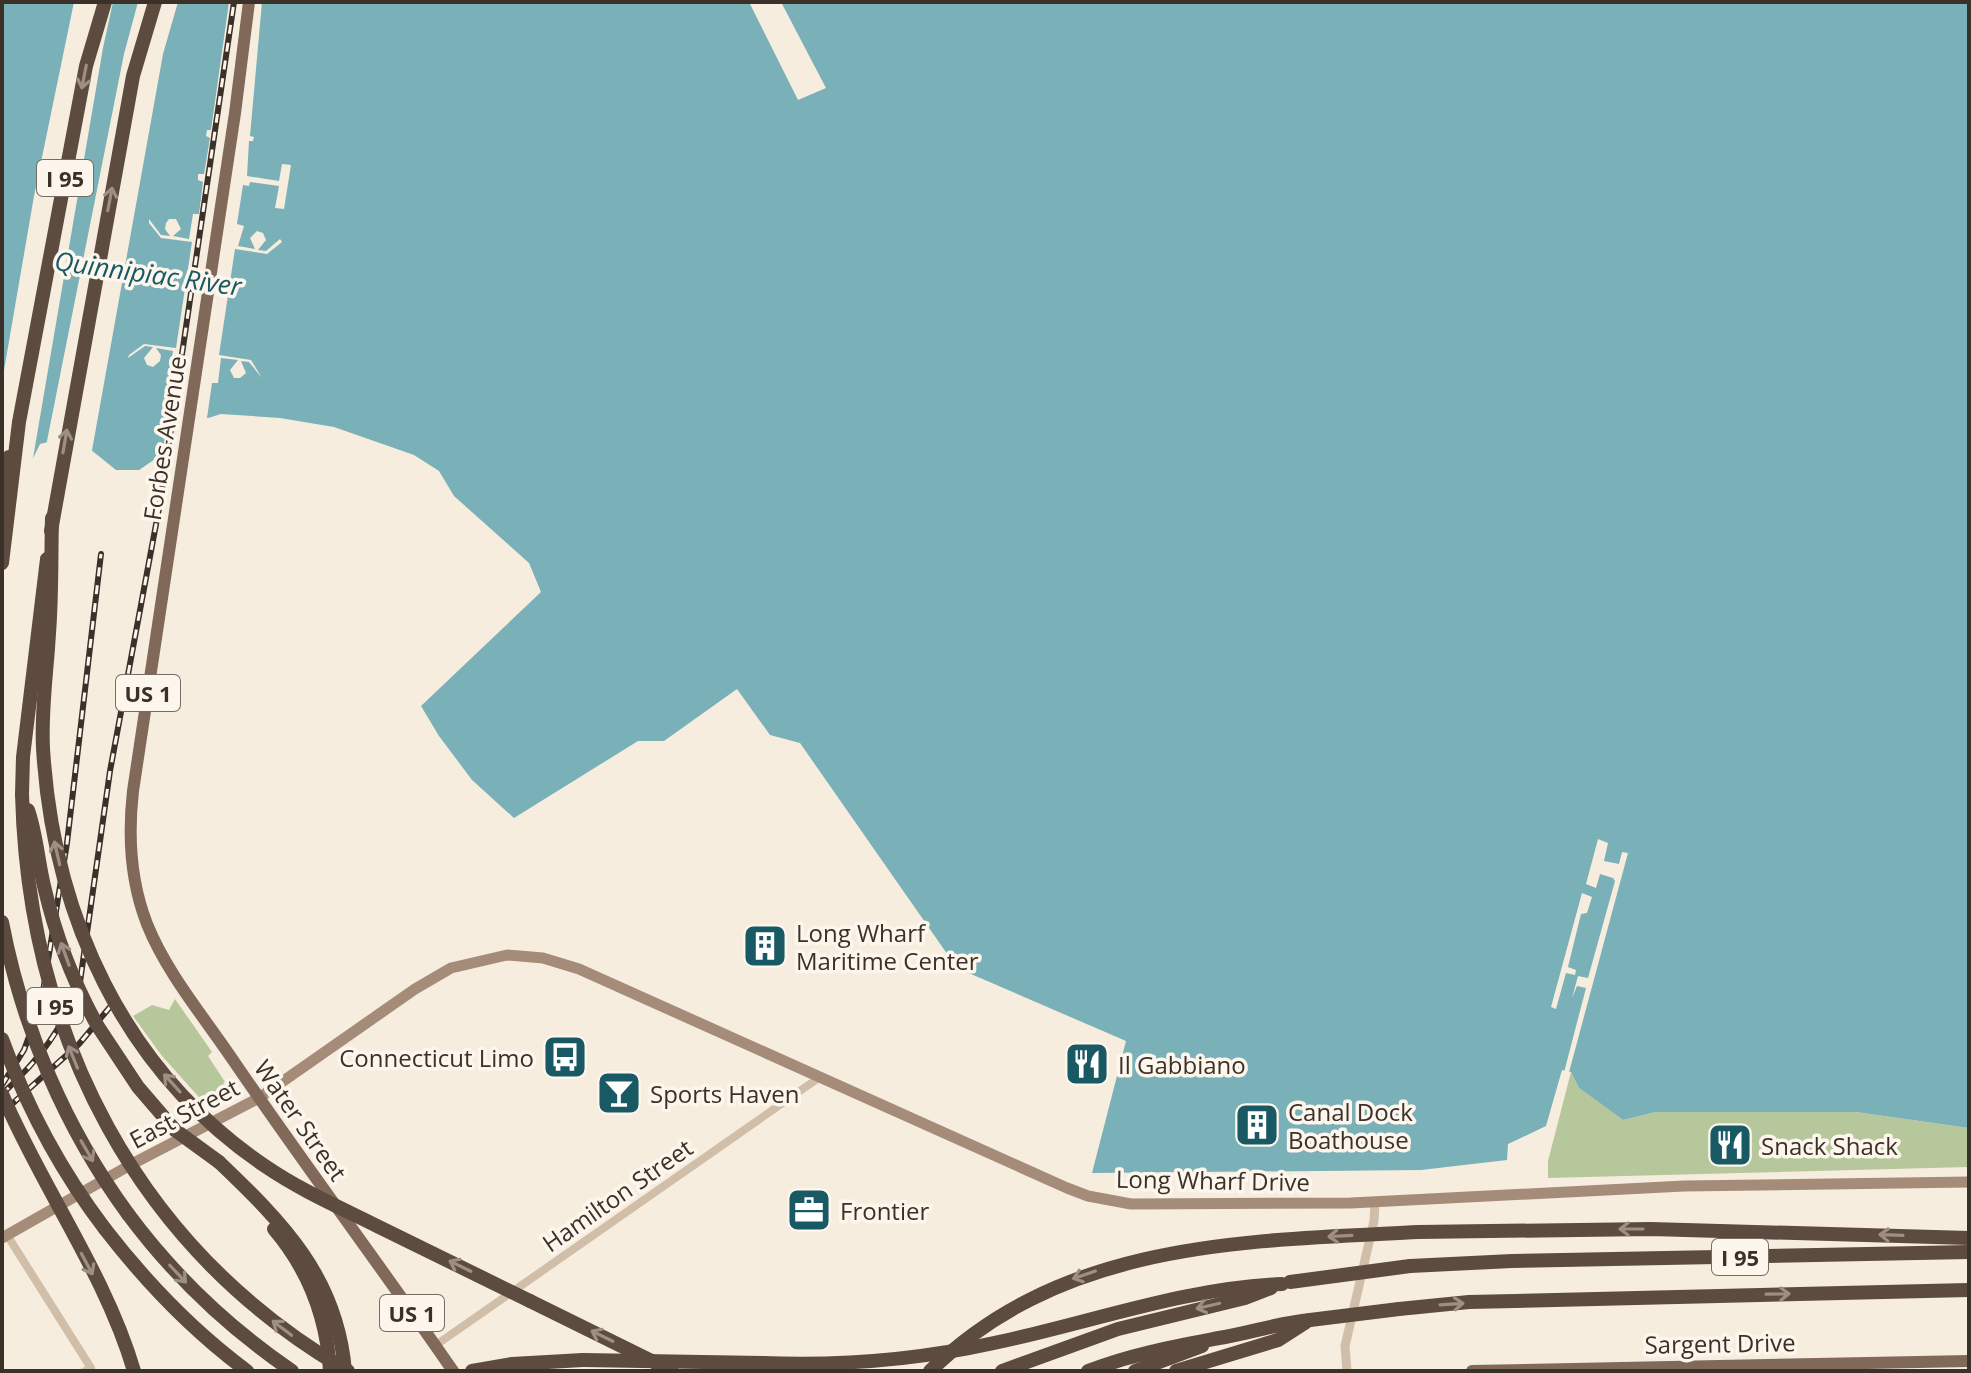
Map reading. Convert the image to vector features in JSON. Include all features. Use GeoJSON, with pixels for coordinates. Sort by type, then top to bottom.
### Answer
{"type":"FeatureCollection","features":[{"type":"Feature","properties":{"kind":"highway","name":"I 95"},"geometry":{"type":"LineString","coordinates":[[2,563],[19,422],[86,66],[105,2]]}},
{"type":"Feature","properties":{"kind":"highway","name":"I 95"},"geometry":{"type":"LineString","coordinates":[[155,2],[133,76],[52,518],[23,757],[25,865],[45,971],[80,1073],[112,1137],[152,1198],[211,1266],[277,1325],[346,1371]]}},
{"type":"Feature","properties":{"kind":"highway"},"geometry":{"type":"LineString","coordinates":[[2,481],[19,422]]}},
{"type":"Feature","properties":{"kind":"highway"},"geometry":{"type":"LineString","coordinates":[[52,518],[43,723],[51,821],[74,917],[95,967],[121,1014],[150,1056],[213,1125],[264,1165],[318,1197],[672,1371]]}},
{"type":"Feature","properties":{"kind":"highway"},"geometry":{"type":"LineString","coordinates":[[22,794],[36,836],[50,911],[79,989],[117,1058],[175,1130],[277,1218],[307,1257],[334,1314],[346,1371]]}},
{"type":"Feature","properties":{"kind":"highway","name":"I 95"},"geometry":{"type":"LineString","coordinates":[[2,922],[24,1007],[44,1063],[69,1118],[98,1170],[139,1229],[187,1284],[241,1333],[292,1371]]}},
{"type":"Feature","properties":{"kind":"highway"},"geometry":{"type":"LineString","coordinates":[[2,1039],[37,1122],[58,1161],[92,1212],[159,1293],[247,1371]]}},
{"type":"Feature","properties":{"kind":"highway"},"geometry":{"type":"LineString","coordinates":[[2,1094],[30,1155],[110,1308],[134,1371]]}},
{"type":"Feature","properties":{"kind":"highway"},"geometry":{"type":"LineString","coordinates":[[216,1164],[269,1223],[299,1265],[321,1317],[330,1371]]}},
{"type":"Feature","properties":{"kind":"highway"},"geometry":{"type":"LineString","coordinates":[[930,1371],[976,1332],[1058,1285],[1104,1269],[1154,1257],[1232,1244],[1418,1232],[1666,1229],[1969,1238]]}},
{"type":"Feature","properties":{"kind":"highway","name":"I 95"},"geometry":{"type":"LineString","coordinates":[[1002,1371],[1118,1329],[1245,1298],[1286,1283],[1410,1266],[1512,1261],[1969,1252]]}},
{"type":"Feature","properties":{"kind":"highway"},"geometry":{"type":"LineString","coordinates":[[472,1371],[496,1366],[583,1360],[861,1363],[941,1354],[998,1343],[1165,1300],[1240,1286],[1286,1283]]}},
{"type":"Feature","properties":{"kind":"highway","name":"I 95"},"geometry":{"type":"LineString","coordinates":[[1088,1371],[1166,1347],[1222,1338],[1281,1322],[1399,1309],[1481,1302],[1969,1290]]}},
{"type":"Feature","properties":{"kind":"highway"},"geometry":{"type":"LineString","coordinates":[[1176,1371],[1278,1340],[1310,1320]]}},
{"type":"Feature","properties":{"kind":"highway"},"geometry":{"type":"LineString","coordinates":[[1135,1371],[1222,1338]]}},
{"type":"Feature","properties":{"kind":"main road","name":"Forbes Avenue"},"geometry":{"type":"LineString","coordinates":[[136,881],[130,826],[133,791],[249,2]]}},
{"type":"Feature","properties":{"kind":"main road","name":"Water Street"},"geometry":{"type":"LineString","coordinates":[[136,881],[148,926],[164,957],[259,1098],[453,1371]]}},
{"type":"Feature","properties":{"kind":"main road","name":"East Street"},"geometry":{"type":"LineString","coordinates":[[5,1237],[132,1164],[259,1098],[433,977],[471,962],[507,955]]}},
{"type":"Feature","properties":{"kind":"main road","name":"Long Wharf Drive"},"geometry":{"type":"LineString","coordinates":[[507,955],[543,958],[579,969],[1067,1188],[1112,1202],[1375,1203],[1684,1186],[1969,1182]]}},
{"type":"Feature","properties":{"kind":"main road","name":"Sargent Drive"},"geometry":{"type":"LineString","coordinates":[[1472,1371],[1969,1361]]}},
{"type":"Feature","properties":{"kind":"street","name":"Hamilton Street"},"geometry":{"type":"LineString","coordinates":[[436,1345],[820,1077]]}},
{"type":"Feature","properties":{"kind":"street"},"geometry":{"type":"LineString","coordinates":[[1347,1371],[1345,1346],[1374,1221],[1375,1203]]}},
{"type":"Feature","properties":{"kind":"street"},"geometry":{"type":"LineString","coordinates":[[5,1237],[88,1369]]}},
{"type":"Feature","properties":{"kind":"green space"},"geometry":{"type":"Polygon","coordinates":[[[175,999],[212,1052],[208,1056],[225,1082],[221,1097],[207,1106],[162,1056],[133,1016],[152,1005],[169,1010],[175,999]]]}},
{"type":"Feature","properties":{"kind":"green space"},"geometry":{"type":"Polygon","coordinates":[[[1571,1072],[1579,1088],[1623,1120],[1656,1112],[1856,1112],[1969,1128],[1969,1167],[1548,1178],[1548,1161],[1571,1072]]]}},
{"type":"Feature","properties":{"kind":"water","name":"Quinnipiac River"},"geometry":{"type":"Polygon","coordinates":[[[2,2],[749,2],[798,100],[826,88],[781,2],[1969,2],[1969,1128],[1856,1112],[1656,1112],[1623,1120],[1579,1088],[1571,1072],[1562,1070],[1546,1126],[1508,1144],[1507,1160],[1421,1170],[1092,1173],[1126,1041],[957,968],[800,743],[770,735],[737,689],[664,741],[638,741],[514,818],[472,780],[421,706],[541,592],[529,563],[454,496],[439,471],[414,455],[334,427],[280,418],[221,414],[186,425],[161,455],[139,470],[116,470],[85,445],[60,439],[40,444],[2,521],[2,2]]]}},
{"type":"Feature","properties":{"kind":"pier"},"geometry":{"type":"Polygon","coordinates":[[[74,2],[113,2],[31,470],[6,523],[2,525],[2,382],[34,196],[74,2]]]}},
{"type":"Feature","properties":{"kind":"pier"},"geometry":{"type":"Polygon","coordinates":[[[138,2],[178,2],[163,54],[91,456],[83,449],[60,443],[46,446],[124,54],[138,2]]]}},
{"type":"Feature","properties":{"kind":"pier"},"geometry":{"type":"Polygon","coordinates":[[[229,2],[262,2],[250,136],[254,137],[253,141],[249,141],[247,176],[279,181],[282,164],[291,165],[284,209],[275,208],[279,186],[250,182],[249,186],[243,185],[237,224],[244,226],[238,246],[255,249],[250,238],[257,231],[263,233],[266,240],[258,250],[266,251],[280,239],[282,242],[267,254],[235,249],[219,355],[251,360],[262,378],[249,362],[241,361],[246,373],[234,378],[230,370],[238,360],[221,358],[218,383],[212,383],[207,418],[213,418],[213,421],[189,429],[163,458],[157,460],[162,455],[168,417],[162,415],[168,412],[173,351],[156,348],[161,355],[160,361],[153,367],[147,365],[144,358],[153,347],[145,346],[128,358],[144,344],[176,348],[192,242],[161,238],[149,219],[161,235],[170,236],[165,229],[166,223],[169,219],[176,219],[181,229],[173,236],[189,239],[193,214],[199,214],[203,182],[198,180],[198,174],[204,174],[210,138],[206,136],[207,130],[211,130],[229,2]]]}},
{"type":"Feature","properties":{"kind":"pier"},"geometry":{"type":"Polygon","coordinates":[[[1598,839],[1608,843],[1604,861],[1619,864],[1622,852],[1628,853],[1568,1076],[1565,1075],[1555,1107],[1586,988],[1577,986],[1572,998],[1578,976],[1588,978],[1615,881],[1600,874],[1596,888],[1586,884],[1598,839]]]}},
{"type":"Feature","properties":{"kind":"pier"},"geometry":{"type":"Polygon","coordinates":[[[1582,893],[1592,897],[1587,913],[1581,914],[1568,967],[1576,970],[1575,975],[1566,973],[1556,1009],[1551,1007],[1582,893]]]}},
{"type":"Feature","properties":{"kind":"railway"},"geometry":{"type":"LineString","coordinates":[[2,1094],[48,1043],[66,1015],[80,982],[110,771],[160,503],[234,2]]}},
{"type":"Feature","properties":{"kind":"railway"},"geometry":{"type":"LineString","coordinates":[[2,1085],[24,1050],[41,1004],[67,843],[101,554]]}},
{"type":"Feature","properties":{"kind":"railway"},"geometry":{"type":"LineString","coordinates":[[2,1113],[79,1044],[110,1007]]}},
{"type":"Feature","properties":{"kind":"place","name":"Long Wharf Maritime Center"},"geometry":{"type":"Point","coordinates":[765,946]}},
{"type":"Feature","properties":{"kind":"place","name":"Connecticut Limo"},"geometry":{"type":"Point","coordinates":[565,1057]}},
{"type":"Feature","properties":{"kind":"place","name":"Il Gabbiano"},"geometry":{"type":"Point","coordinates":[1087,1064]}},
{"type":"Feature","properties":{"kind":"place","name":"Sports Haven"},"geometry":{"type":"Point","coordinates":[619,1093]}},
{"type":"Feature","properties":{"kind":"place","name":"Canal Dock Boathouse"},"geometry":{"type":"Point","coordinates":[1257,1125]}},
{"type":"Feature","properties":{"kind":"place","name":"Snack Shack"},"geometry":{"type":"Point","coordinates":[1730,1145]}},
{"type":"Feature","properties":{"kind":"place","name":"Frontier"},"geometry":{"type":"Point","coordinates":[809,1210]}}]}
